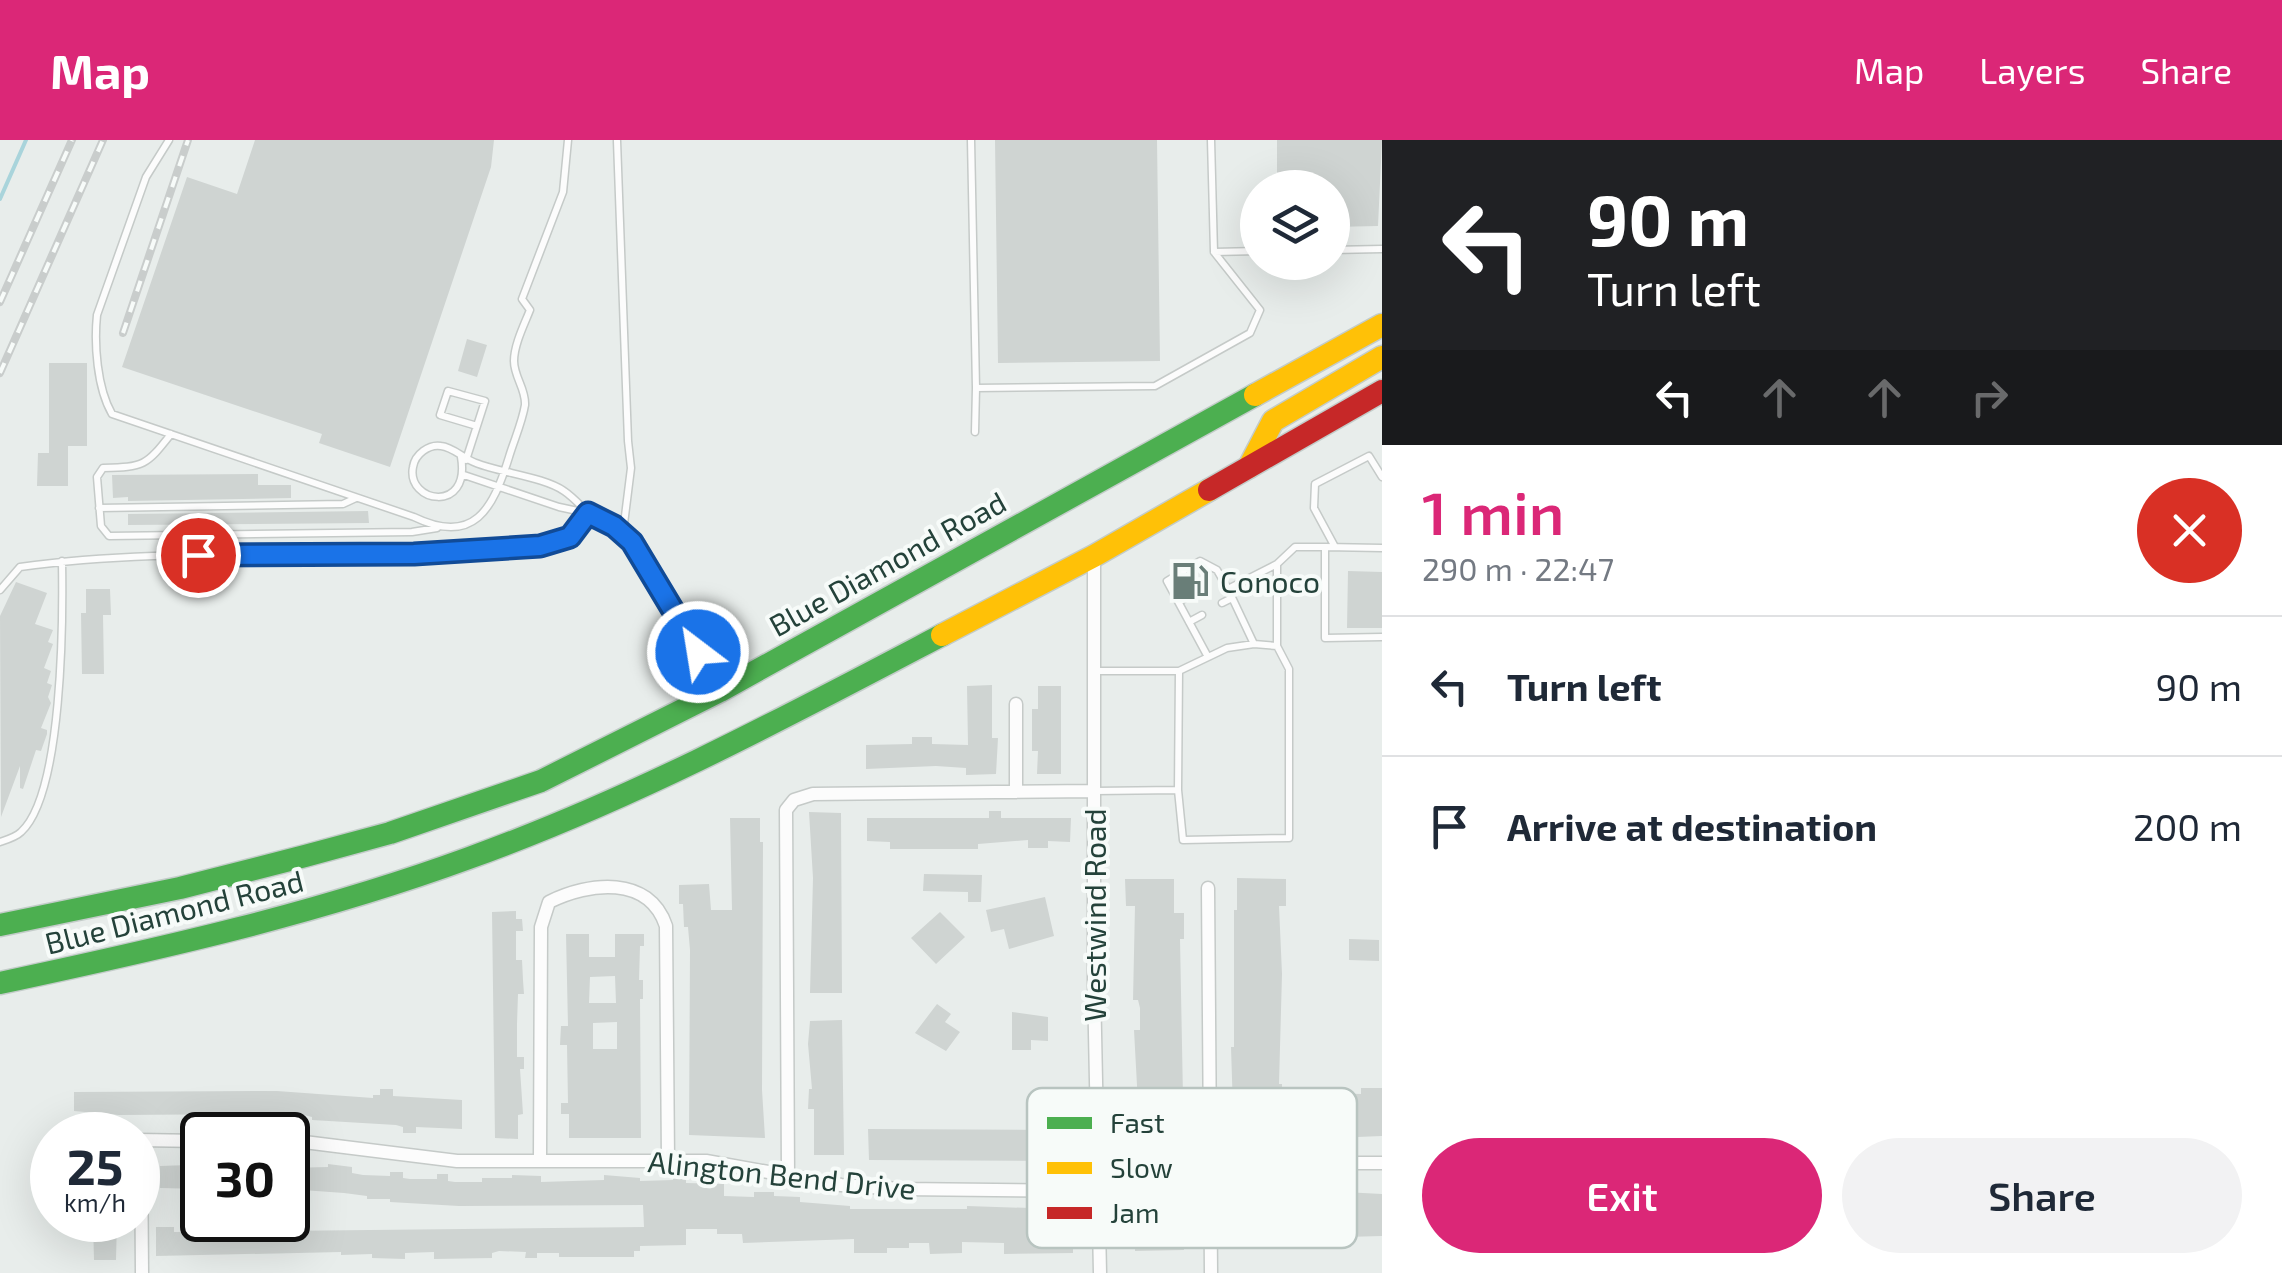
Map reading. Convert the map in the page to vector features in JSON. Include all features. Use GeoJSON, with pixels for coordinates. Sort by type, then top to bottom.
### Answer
{"type":"FeatureCollection","features":[{"type":"Feature","properties":{"kind":"highway","name":"Blue Diamond Road"},"geometry":{"type":"LineString","coordinates":[[0,925],[305,856],[542,780],[720,691],[1382,325]]}},
{"type":"Feature","properties":{"kind":"highway"},"geometry":{"type":"LineString","coordinates":[[1248,468],[1274,421],[1382,358]]}},
{"type":"Feature","properties":{"kind":"highway","name":"Blue Diamond Road"},"geometry":{"type":"LineString","coordinates":[[0,983],[212,937],[360,895],[470,858],[576,816],[738,742],[1094,556],[1382,391]]}},
{"type":"Feature","properties":{"kind":"highway"},"geometry":{"type":"LineString","coordinates":[[0,914],[81,908]]}},
{"type":"Feature","properties":{"kind":"street"},"geometry":{"type":"LineString","coordinates":[[588,513],[632,542],[720,691]]}},
{"type":"Feature","properties":{"kind":"street","name":"Westwind Road"},"geometry":{"type":"LineString","coordinates":[[1094,556],[1097,1088]]}},
{"type":"Feature","properties":{"kind":"street"},"geometry":{"type":"LineString","coordinates":[[1016,704],[1016,792]]}},
{"type":"Feature","properties":{"kind":"street"},"geometry":{"type":"LineString","coordinates":[[788,1175],[786,810],[794,800],[812,794],[1094,790]]}},
{"type":"Feature","properties":{"kind":"street"},"geometry":{"type":"LineString","coordinates":[[1208,888],[1209,1088]]}},
{"type":"Feature","properties":{"kind":"street"},"geometry":{"type":"LineString","coordinates":[[540,1160],[541,927],[549,902],[576,889],[634,889],[659,906],[666,926],[668,1159]]}},
{"type":"Feature","properties":{"kind":"street","name":"Alington Bend Drive"},"geometry":{"type":"LineString","coordinates":[[310,1143],[457,1160],[706,1160],[842,1186],[1027,1190]]}},
{"type":"Feature","properties":{"kind":"street"},"geometry":{"type":"LineString","coordinates":[[141,1242],[142,1273]]}},
{"type":"Feature","properties":{"kind":"street","name":"Westwind Road"},"geometry":{"type":"LineString","coordinates":[[1099,1248],[1100,1273]]}},
{"type":"Feature","properties":{"kind":"street"},"geometry":{"type":"LineString","coordinates":[[1211,1248],[1211,1273]]}},
{"type":"Feature","properties":{"kind":"lane"},"geometry":{"type":"LineString","coordinates":[[169,140],[146,177],[97,314],[95,330],[104,400],[112,414],[437,528]]}},
{"type":"Feature","properties":{"kind":"lane"},"geometry":{"type":"LineString","coordinates":[[171,434],[150,461],[128,468],[103,468],[97,477],[101,526],[108,536],[412,532],[454,529],[474,522],[486,512],[500,487],[525,402],[514,358],[530,310],[522,299],[563,192],[568,140]]}},
{"type":"Feature","properties":{"kind":"lane"},"geometry":{"type":"LineString","coordinates":[[971,140],[975,432]]}},
{"type":"Feature","properties":{"kind":"lane"},"geometry":{"type":"LineString","coordinates":[[976,388],[1154,386],[1250,333],[1260,310],[1214,252],[1211,140]]}},
{"type":"Feature","properties":{"kind":"lane"},"geometry":{"type":"LineString","coordinates":[[617,141],[632,468],[623,534]]}},
{"type":"Feature","properties":{"kind":"lane"},"geometry":{"type":"LineString","coordinates":[[1350,250],[1382,249]]}},
{"type":"Feature","properties":{"kind":"lane"},"geometry":{"type":"LineString","coordinates":[[1214,252],[1240,251]]}},
{"type":"Feature","properties":{"kind":"lane"},"geometry":{"type":"LineString","coordinates":[[477,426],[440,415],[448,391],[484,401],[477,426],[464,458],[459,488],[448,496],[435,498],[422,492],[414,482],[412,468],[417,456],[428,448],[441,446],[464,458],[562,489],[588,513]]}},
{"type":"Feature","properties":{"kind":"lane"},"geometry":{"type":"LineString","coordinates":[[1335,548],[1314,508],[1315,484],[1370,456],[1382,478]]}},
{"type":"Feature","properties":{"kind":"lane"},"geometry":{"type":"LineString","coordinates":[[464,475],[588,513]]}},
{"type":"Feature","properties":{"kind":"lane"},"geometry":{"type":"LineString","coordinates":[[99,512],[343,504],[357,498]]}},
{"type":"Feature","properties":{"kind":"lane"},"geometry":{"type":"LineString","coordinates":[[0,590],[20,567],[120,556],[414,554],[540,546],[570,537],[588,513]]}},
{"type":"Feature","properties":{"kind":"lane"},"geometry":{"type":"LineString","coordinates":[[1222,603],[1230,593],[1277,564],[1295,547],[1382,548]]}},
{"type":"Feature","properties":{"kind":"lane"},"geometry":{"type":"LineString","coordinates":[[1325,548],[1324,638],[1382,637]]}},
{"type":"Feature","properties":{"kind":"lane"},"geometry":{"type":"LineString","coordinates":[[0,842],[21,832],[44,795],[63,654],[62,561]]}},
{"type":"Feature","properties":{"kind":"lane"},"geometry":{"type":"LineString","coordinates":[[1208,657],[1168,581],[1200,561],[1223,578],[1254,644]]}},
{"type":"Feature","properties":{"kind":"lane"},"geometry":{"type":"LineString","coordinates":[[1179,671],[1178,790],[1184,840],[1289,838],[1288,669],[1277,646],[1277,564]]}},
{"type":"Feature","properties":{"kind":"lane"},"geometry":{"type":"LineString","coordinates":[[1212,584],[1223,578]]}},
{"type":"Feature","properties":{"kind":"lane"},"geometry":{"type":"LineString","coordinates":[[1179,602],[1190,596]]}},
{"type":"Feature","properties":{"kind":"lane"},"geometry":{"type":"LineString","coordinates":[[1189,622],[1202,614]]}},
{"type":"Feature","properties":{"kind":"lane"},"geometry":{"type":"LineString","coordinates":[[1094,671],[1179,671],[1227,648],[1277,646]]}},
{"type":"Feature","properties":{"kind":"lane"},"geometry":{"type":"LineString","coordinates":[[1094,790],[1178,790]]}},
{"type":"Feature","properties":{"kind":"building"},"geometry":{"type":"Polygon","coordinates":[[[255,140],[494,140],[491,167],[390,467],[319,443],[322,434],[122,367],[187,177],[237,194],[255,140]]]}},
{"type":"Feature","properties":{"kind":"building"},"geometry":{"type":"Polygon","coordinates":[[[995,140],[1157,140],[1160,361],[998,363],[995,140]]]}},
{"type":"Feature","properties":{"kind":"building"},"geometry":{"type":"Polygon","coordinates":[[[1277,140],[1382,140],[1378,226],[1350,227],[1350,170],[1277,170],[1277,140]]]}},
{"type":"Feature","properties":{"kind":"building"},"geometry":{"type":"Polygon","coordinates":[[[467,339],[487,345],[477,377],[458,371],[467,339]]]}},
{"type":"Feature","properties":{"kind":"building"},"geometry":{"type":"Polygon","coordinates":[[[49,363],[87,363],[87,446],[68,446],[68,486],[37,486],[38,453],[49,453],[49,363]]]}},
{"type":"Feature","properties":{"kind":"building"},"geometry":{"type":"Polygon","coordinates":[[[258,474],[258,485],[291,485],[291,498],[113,498],[112,475],[258,474]]]}},
{"type":"Feature","properties":{"kind":"building"},"geometry":{"type":"Polygon","coordinates":[[[368,511],[369,523],[128,525],[128,514],[368,511]]]}},
{"type":"Feature","properties":{"kind":"building"},"geometry":{"type":"Polygon","coordinates":[[[1348,571],[1382,572],[1382,628],[1347,628],[1348,571]]]}},
{"type":"Feature","properties":{"kind":"building"},"geometry":{"type":"Polygon","coordinates":[[[16,582],[47,593],[35,624],[53,630],[48,642],[53,644],[44,668],[51,671],[47,683],[52,685],[48,697],[51,703],[41,728],[47,734],[41,751],[36,750],[23,789],[20,766],[1,817],[0,616],[16,582]]]}},
{"type":"Feature","properties":{"kind":"building"},"geometry":{"type":"Polygon","coordinates":[[[86,589],[110,589],[111,615],[103,615],[104,674],[82,674],[81,613],[86,613],[86,589]]]}},
{"type":"Feature","properties":{"kind":"building"},"geometry":{"type":"Polygon","coordinates":[[[992,685],[992,738],[998,738],[996,774],[966,775],[966,768],[936,766],[866,769],[866,745],[912,744],[912,737],[932,737],[932,744],[968,745],[967,686],[992,685]]]}},
{"type":"Feature","properties":{"kind":"building"},"geometry":{"type":"Polygon","coordinates":[[[1038,686],[1061,686],[1061,774],[1037,774],[1038,751],[1032,751],[1032,709],[1038,709],[1038,686]]]}},
{"type":"Feature","properties":{"kind":"building"},"geometry":{"type":"Polygon","coordinates":[[[989,811],[1001,811],[1001,818],[1071,818],[1070,842],[1048,841],[1048,848],[1028,848],[1028,840],[978,844],[978,849],[890,849],[890,842],[867,841],[867,818],[989,818],[989,811]]]}},
{"type":"Feature","properties":{"kind":"building"},"geometry":{"type":"Polygon","coordinates":[[[809,812],[841,813],[842,993],[810,993],[813,878],[809,812]]]}},
{"type":"Feature","properties":{"kind":"building"},"geometry":{"type":"Polygon","coordinates":[[[730,818],[760,818],[763,842],[765,1138],[689,1135],[690,950],[683,904],[679,904],[679,885],[709,884],[711,910],[732,910],[730,818]]]}},
{"type":"Feature","properties":{"kind":"building"},"geometry":{"type":"Polygon","coordinates":[[[924,874],[982,875],[981,902],[968,902],[968,892],[923,891],[924,874]]]}},
{"type":"Feature","properties":{"kind":"building"},"geometry":{"type":"Polygon","coordinates":[[[1237,878],[1286,879],[1286,906],[1279,906],[1282,1088],[1232,1088],[1237,878]]]}},
{"type":"Feature","properties":{"kind":"building"},"geometry":{"type":"Polygon","coordinates":[[[1125,879],[1174,879],[1174,913],[1184,913],[1184,939],[1180,939],[1183,1088],[1137,1088],[1134,1030],[1140,1030],[1140,1008],[1138,1000],[1133,1000],[1135,906],[1126,906],[1125,879]]]}},
{"type":"Feature","properties":{"kind":"building"},"geometry":{"type":"Polygon","coordinates":[[[1045,897],[1054,936],[1009,949],[1004,929],[991,932],[986,910],[1045,897]]]}},
{"type":"Feature","properties":{"kind":"building"},"geometry":{"type":"Polygon","coordinates":[[[516,911],[516,919],[522,919],[523,931],[516,931],[516,960],[522,960],[524,994],[518,994],[517,1057],[524,1057],[524,1069],[520,1069],[523,1114],[518,1115],[518,1139],[495,1138],[492,912],[516,911]]]}},
{"type":"Feature","properties":{"kind":"building"},"geometry":{"type":"Polygon","coordinates":[[[940,912],[965,937],[936,964],[911,938],[940,912]]]}},
{"type":"Feature","properties":{"kind":"building"},"geometry":{"type":"Polygon","coordinates":[[[566,934],[589,934],[589,957],[615,957],[615,934],[644,934],[639,980],[643,980],[641,1138],[569,1138],[569,1114],[561,1114],[561,1103],[568,1103],[567,1045],[560,1045],[561,1026],[568,1026],[566,934]],[[615,976],[590,977],[589,1003],[616,1003],[615,976]],[[617,1022],[593,1023],[593,1049],[617,1049],[617,1022]]]}},
{"type":"Feature","properties":{"kind":"building"},"geometry":{"type":"Polygon","coordinates":[[[1349,939],[1379,940],[1379,961],[1349,960],[1349,939]]]}},
{"type":"Feature","properties":{"kind":"building"},"geometry":{"type":"Polygon","coordinates":[[[937,1004],[951,1014],[945,1022],[960,1032],[946,1051],[915,1033],[937,1004]]]}},
{"type":"Feature","properties":{"kind":"building"},"geometry":{"type":"Polygon","coordinates":[[[1012,1012],[1048,1017],[1048,1041],[1031,1040],[1031,1050],[1012,1050],[1012,1012]]]}},
{"type":"Feature","properties":{"kind":"building"},"geometry":{"type":"Polygon","coordinates":[[[842,1020],[844,1155],[814,1155],[814,1109],[808,1109],[812,1089],[810,1021],[842,1020]]]}},
{"type":"Feature","properties":{"kind":"building"},"geometry":{"type":"Polygon","coordinates":[[[1361,1088],[1382,1088],[1382,1136],[1357,1137],[1357,1094],[1361,1094],[1361,1088]]]}},
{"type":"Feature","properties":{"kind":"building"},"geometry":{"type":"Polygon","coordinates":[[[380,1089],[393,1089],[393,1096],[462,1100],[462,1129],[416,1127],[416,1133],[403,1133],[403,1127],[396,1125],[312,1120],[310,1112],[160,1115],[74,1111],[74,1092],[277,1091],[373,1098],[380,1095],[380,1089]]]}},
{"type":"Feature","properties":{"kind":"building"},"geometry":{"type":"Polygon","coordinates":[[[868,1129],[1027,1130],[1027,1161],[869,1160],[868,1129]]]}},
{"type":"Feature","properties":{"kind":"building"},"geometry":{"type":"Polygon","coordinates":[[[328,1164],[352,1167],[352,1173],[363,1175],[390,1176],[390,1172],[403,1172],[403,1178],[410,1179],[437,1179],[437,1174],[448,1174],[448,1181],[455,1182],[482,1182],[482,1178],[512,1175],[541,1176],[541,1182],[604,1180],[604,1175],[640,1181],[673,1180],[673,1175],[686,1175],[686,1183],[724,1184],[724,1196],[754,1197],[754,1192],[774,1192],[774,1196],[800,1197],[800,1202],[850,1209],[1027,1208],[1027,1248],[1073,1248],[1073,1253],[1004,1254],[1004,1243],[962,1242],[962,1253],[930,1254],[929,1243],[909,1243],[909,1248],[887,1248],[887,1253],[854,1253],[854,1239],[743,1243],[742,1234],[686,1229],[686,1245],[640,1246],[634,1257],[559,1257],[559,1253],[537,1253],[537,1258],[525,1258],[526,1252],[499,1251],[492,1253],[492,1258],[434,1259],[434,1252],[405,1253],[405,1259],[341,1252],[156,1256],[160,1227],[174,1227],[174,1232],[180,1232],[180,1242],[310,1242],[310,1231],[644,1227],[643,1205],[459,1206],[390,1202],[310,1191],[310,1167],[328,1164]]]}},
{"type":"Feature","properties":{"kind":"building"},"geometry":{"type":"Polygon","coordinates":[[[180,1165],[180,1188],[160,1188],[160,1166],[180,1165]]]}},
{"type":"Feature","properties":{"kind":"building"},"geometry":{"type":"Polygon","coordinates":[[[1357,1193],[1382,1194],[1382,1236],[1357,1237],[1357,1193]]]}},
{"type":"Feature","properties":{"kind":"building"},"geometry":{"type":"Polygon","coordinates":[[[94,1242],[116,1242],[116,1260],[94,1260],[94,1242]]]}},
{"type":"Feature","properties":{"kind":"building"},"geometry":{"type":"Polygon","coordinates":[[[1135,1248],[1184,1250],[1135,1251],[1135,1248]]]}},
{"type":"Feature","properties":{"kind":"waterway"},"geometry":{"type":"LineString","coordinates":[[0,199],[26,140]]}},
{"type":"Feature","properties":{"kind":"railway"},"geometry":{"type":"LineString","coordinates":[[0,302],[72,140]]}},
{"type":"Feature","properties":{"kind":"railway"},"geometry":{"type":"LineString","coordinates":[[0,373],[103,140]]}},
{"type":"Feature","properties":{"kind":"railway"},"geometry":{"type":"LineString","coordinates":[[123,333],[188,140]]}},
{"type":"Feature","properties":{"kind":"traffic: fast"},"geometry":{"type":"LineString","coordinates":[[0,925],[180,888],[305,856],[390,833],[541,781],[720,691],[1255,395]]}},
{"type":"Feature","properties":{"kind":"traffic: fast"},"geometry":{"type":"LineString","coordinates":[[0,983],[295,913],[469,858],[650,783],[942,635]]}},
{"type":"Feature","properties":{"kind":"traffic: slow"},"geometry":{"type":"LineString","coordinates":[[1255,395],[1382,325]]}},
{"type":"Feature","properties":{"kind":"traffic: slow"},"geometry":{"type":"LineString","coordinates":[[1249,467],[1273,421],[1382,357]]}},
{"type":"Feature","properties":{"kind":"traffic: slow"},"geometry":{"type":"LineString","coordinates":[[942,635],[1094,556],[1209,490]]}},
{"type":"Feature","properties":{"kind":"traffic: jam"},"geometry":{"type":"LineString","coordinates":[[1209,490],[1382,391]]}},
{"type":"Feature","properties":{"kind":"place","name":"Conoco"},"geometry":{"type":"Point","coordinates":[1190,581]}},
{"type":"Feature","properties":{"kind":"route"},"geometry":{"type":"LineString","coordinates":[[198,555],[414,554],[540,546],[570,537],[588,513],[614,526],[632,542],[698,652]]}}]}
